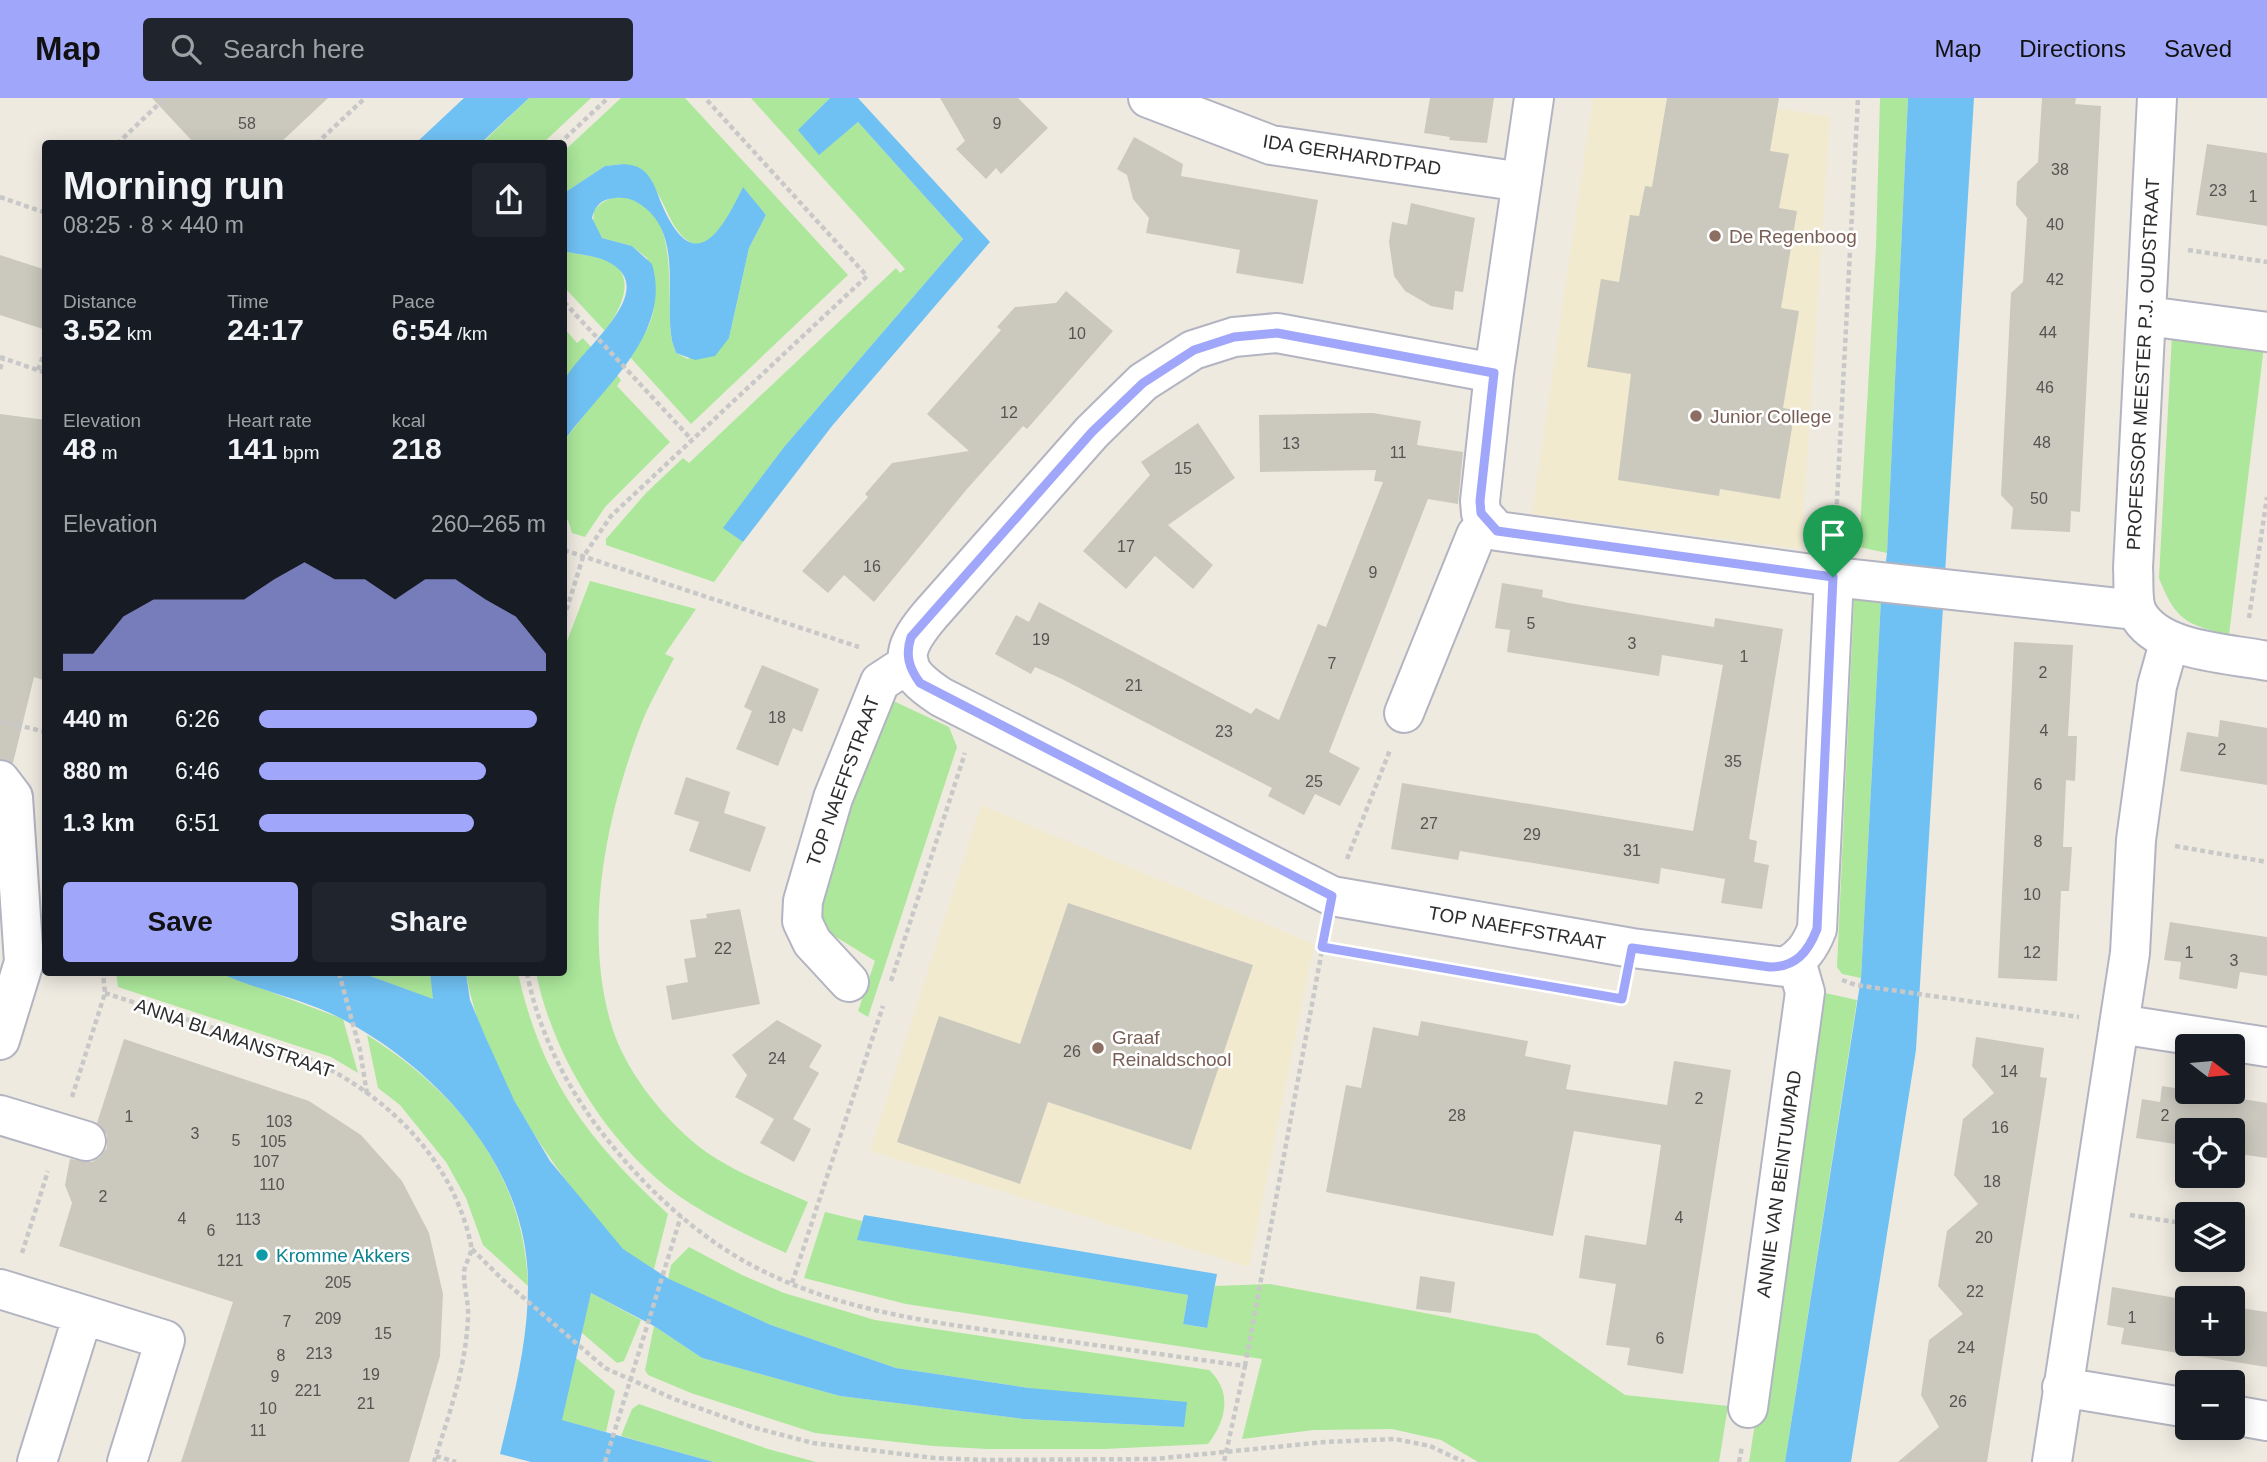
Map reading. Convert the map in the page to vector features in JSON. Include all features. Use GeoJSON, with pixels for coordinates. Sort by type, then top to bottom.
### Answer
{"type":"FeatureCollection","features":[{"type":"Feature","properties":{"kind":"street","name":"IDA GERHARDTPAD"},"geometry":{"type":"LineString","coordinates":[[1148,98],[1271,145],[1521,181]]}},
{"type":"Feature","properties":{"kind":"street"},"geometry":{"type":"LineString","coordinates":[[1534,98],[1494,373],[1480,501],[1481,513],[1497,531],[1833,577],[1966,592],[2151,626],[2255,658]]}},
{"type":"Feature","properties":{"kind":"street","name":"PROFESSOR MEESTER P.J. OUDSTRAAT"},"geometry":{"type":"LineString","coordinates":[[2151,626],[2133,568],[2157,98]]}},
{"type":"Feature","properties":{"kind":"street"},"geometry":{"type":"LineString","coordinates":[[2147,316],[2267,332]]}},
{"type":"Feature","properties":{"kind":"street"},"geometry":{"type":"LineString","coordinates":[[909,663],[907,650],[911,637],[1092,432],[1143,383],[1194,350],[1234,337],[1277,333],[1494,373]]}},
{"type":"Feature","properties":{"kind":"street"},"geometry":{"type":"LineString","coordinates":[[1404,713],[1476,535],[1487,522]]}},
{"type":"Feature","properties":{"kind":"street"},"geometry":{"type":"LineString","coordinates":[[1796,961],[1810,946],[1817,929],[1833,577]]}},
{"type":"Feature","properties":{"kind":"street"},"geometry":{"type":"LineString","coordinates":[[2052,1462],[2130,953],[2136,840],[2157,685],[2151,626]]}},
{"type":"Feature","properties":{"kind":"street","name":"TOP NAEFFSTRAAT"},"geometry":{"type":"LineString","coordinates":[[849,982],[812,942],[802,921],[803,901],[833,797],[880,682],[909,663],[920,683],[941,697],[1332,896],[1632,948],[1770,967],[1784,967],[1796,961]]}},
{"type":"Feature","properties":{"kind":"street"},"geometry":{"type":"LineString","coordinates":[[0,780],[13,797],[24,962],[0,1040]]}},
{"type":"Feature","properties":{"kind":"street","name":"ANNIE VAN BEINTUMPAD"},"geometry":{"type":"LineString","coordinates":[[1748,1408],[1805,992],[1796,961]]}},
{"type":"Feature","properties":{"kind":"street"},"geometry":{"type":"LineString","coordinates":[[2119,1024],[2267,1047]]}},
{"type":"Feature","properties":{"kind":"street"},"geometry":{"type":"LineString","coordinates":[[0,1115],[86,1141]]}},
{"type":"Feature","properties":{"kind":"street"},"geometry":{"type":"LineString","coordinates":[[0,1289],[164,1340],[127,1462]]}},
{"type":"Feature","properties":{"kind":"street"},"geometry":{"type":"LineString","coordinates":[[37,1462],[83,1315]]}},
{"type":"Feature","properties":{"kind":"street"},"geometry":{"type":"LineString","coordinates":[[2062,1387],[2175,1406]]}},
{"type":"Feature","properties":{"kind":"street"},"geometry":{"type":"LineString","coordinates":[[2245,1417],[2267,1421]]}},
{"type":"Feature","properties":{"kind":"path"},"geometry":{"type":"LineString","coordinates":[[121,140],[164,98]]}},
{"type":"Feature","properties":{"kind":"path"},"geometry":{"type":"LineString","coordinates":[[320,140],[365,98]]}},
{"type":"Feature","properties":{"kind":"path"},"geometry":{"type":"LineString","coordinates":[[563,140],[608,98]]}},
{"type":"Feature","properties":{"kind":"path"},"geometry":{"type":"LineString","coordinates":[[567,608],[583,557],[611,516],[867,276],[705,98]]}},
{"type":"Feature","properties":{"kind":"path"},"geometry":{"type":"LineString","coordinates":[[1833,577],[1858,98]]}},
{"type":"Feature","properties":{"kind":"path"},"geometry":{"type":"LineString","coordinates":[[0,197],[42,212]]}},
{"type":"Feature","properties":{"kind":"path"},"geometry":{"type":"LineString","coordinates":[[2149,244],[2267,262]]}},
{"type":"Feature","properties":{"kind":"path"},"geometry":{"type":"LineString","coordinates":[[567,305],[692,440]]}},
{"type":"Feature","properties":{"kind":"path"},"geometry":{"type":"LineString","coordinates":[[0,369],[2,358],[42,372]]}},
{"type":"Feature","properties":{"kind":"path"},"geometry":{"type":"LineString","coordinates":[[38,370],[42,359]]}},
{"type":"Feature","properties":{"kind":"path"},"geometry":{"type":"LineString","coordinates":[[2255,658],[2267,497]]}},
{"type":"Feature","properties":{"kind":"path"},"geometry":{"type":"LineString","coordinates":[[567,551],[909,663]]}},
{"type":"Feature","properties":{"kind":"path"},"geometry":{"type":"LineString","coordinates":[[1224,1462],[1245,1366],[1332,896],[1404,713]]}},
{"type":"Feature","properties":{"kind":"path"},"geometry":{"type":"LineString","coordinates":[[0,721],[42,731]]}},
{"type":"Feature","properties":{"kind":"path"},"geometry":{"type":"LineString","coordinates":[[2136,840],[2267,862]]}},
{"type":"Feature","properties":{"kind":"path"},"geometry":{"type":"LineString","coordinates":[[1322,947],[1622,999],[1632,948]]}},
{"type":"Feature","properties":{"kind":"path"},"geometry":{"type":"LineString","coordinates":[[340,976],[360,1050],[368,1094]]}},
{"type":"Feature","properties":{"kind":"path"},"geometry":{"type":"LineString","coordinates":[[528,976],[531,997],[571,1087],[627,1164],[681,1216],[744,1261],[768,1273],[890,1314],[920,1321],[1245,1366]]}},
{"type":"Feature","properties":{"kind":"path"},"geometry":{"type":"LineString","coordinates":[[1856,985],[2119,1024]]}},
{"type":"Feature","properties":{"kind":"path","name":"ANNA BLAMANSTRAAT"},"geometry":{"type":"LineString","coordinates":[[105,993],[309,1059],[341,1074],[414,1133],[439,1166],[459,1206],[472,1249],[463,1272],[469,1315],[463,1367],[434,1462]]}},
{"type":"Feature","properties":{"kind":"path"},"geometry":{"type":"LineString","coordinates":[[2090,1209],[2175,1222]]}},
{"type":"Feature","properties":{"kind":"path"},"geometry":{"type":"LineString","coordinates":[[605,1462],[681,1216]]}},
{"type":"Feature","properties":{"kind":"path"},"geometry":{"type":"LineString","coordinates":[[472,1249],[503,1280],[605,1368],[674,1399],[752,1427],[827,1444],[934,1458],[1154,1459],[1325,1442],[1395,1439],[1430,1446],[1464,1462]]}},
{"type":"Feature","properties":{"kind":"path"},"geometry":{"type":"LineString","coordinates":[[436,1456],[456,1462]]}},
{"type":"Feature","properties":{"kind":"shaded area"},"geometry":{"type":"Polygon","coordinates":[[[1593,98],[1717,98],[1830,117],[1801,549],[1532,514],[1593,98]]]}},
{"type":"Feature","properties":{"kind":"shaded area","name":"Graaf Reinaldschool"},"geometry":{"type":"Polygon","coordinates":[[[981,805],[1314,944],[1249,1267],[870,1151],[981,805]]]}},
{"type":"Feature","properties":{"kind":"green space"},"geometry":{"type":"Polygon","coordinates":[[[529,98],[591,98],[546,140],[485,140],[529,98]]]}},
{"type":"Feature","properties":{"kind":"green space"},"geometry":{"type":"Polygon","coordinates":[[[621,98],[685,98],[848,275],[691,424],[630,357],[647,330],[654,310],[647,258],[632,246],[602,238],[593,224],[594,211],[608,200],[627,198],[645,205],[657,219],[668,258],[672,341],[676,353],[688,359],[729,338],[749,248],[766,215],[743,188],[726,221],[709,241],[699,244],[689,241],[672,222],[654,188],[624,164],[605,166],[567,191],[567,148],[621,98]]]}},
{"type":"Feature","properties":{"kind":"green space"},"geometry":{"type":"Polygon","coordinates":[[[751,98],[830,98],[799,130],[819,154],[858,122],[963,239],[784,447],[724,528],[743,542],[714,582],[606,545],[606,539],[646,493],[683,458],[689,463],[896,268],[900,273],[905,269],[751,98]]]}},
{"type":"Feature","properties":{"kind":"green space"},"geometry":{"type":"Polygon","coordinates":[[[1880,98],[1908,98],[1887,553],[1859,547],[1876,247],[1880,98]]]}},
{"type":"Feature","properties":{"kind":"green space"},"geometry":{"type":"Polygon","coordinates":[[[567,252],[607,261],[623,275],[624,294],[605,331],[567,290],[567,252]]]}},
{"type":"Feature","properties":{"kind":"green space"},"geometry":{"type":"Polygon","coordinates":[[[567,331],[577,343],[583,338],[591,347],[567,378],[567,331]]]}},
{"type":"Feature","properties":{"kind":"green space"},"geometry":{"type":"Polygon","coordinates":[[[2172,335],[2264,346],[2229,635],[2202,628],[2184,618],[2171,603],[2159,578],[2172,335]]]}},
{"type":"Feature","properties":{"kind":"green space"},"geometry":{"type":"Polygon","coordinates":[[[616,374],[621,380],[617,386],[670,442],[605,507],[585,537],[572,533],[567,520],[567,437],[616,374]]]}},
{"type":"Feature","properties":{"kind":"green space"},"geometry":{"type":"Polygon","coordinates":[[[590,581],[696,609],[665,654],[674,658],[639,730],[616,801],[602,877],[599,915],[603,991],[612,1027],[625,1058],[644,1088],[667,1116],[691,1140],[732,1168],[808,1202],[786,1253],[691,1204],[663,1184],[637,1160],[591,1103],[557,1039],[545,1006],[537,976],[567,976],[567,641],[590,581]]]}},
{"type":"Feature","properties":{"kind":"green space"},"geometry":{"type":"Polygon","coordinates":[[[1881,599],[1861,978],[1842,974],[1837,967],[1854,600],[1881,599]]]}},
{"type":"Feature","properties":{"kind":"green space"},"geometry":{"type":"Polygon","coordinates":[[[887,698],[949,727],[957,747],[868,1017],[858,1011],[875,961],[815,924],[815,878],[887,698]]]}},
{"type":"Feature","properties":{"kind":"green space"},"geometry":{"type":"Polygon","coordinates":[[[116,976],[228,976],[343,1019],[358,1073],[331,1057],[118,987],[116,976]]]}},
{"type":"Feature","properties":{"kind":"green space"},"geometry":{"type":"Polygon","coordinates":[[[370,976],[430,976],[434,1000],[370,976]]]}},
{"type":"Feature","properties":{"kind":"green space"},"geometry":{"type":"Polygon","coordinates":[[[467,976],[519,976],[540,1046],[572,1107],[615,1161],[668,1214],[654,1269],[626,1252],[612,1239],[546,1152],[496,1065],[473,1004],[467,976]]]}},
{"type":"Feature","properties":{"kind":"green space"},"geometry":{"type":"Polygon","coordinates":[[[1825,993],[1857,1000],[1785,1462],[1749,1462],[1820,997],[1825,993]]]}},
{"type":"Feature","properties":{"kind":"green space"},"geometry":{"type":"Polygon","coordinates":[[[367,1035],[430,1083],[457,1110],[481,1140],[500,1172],[514,1207],[524,1245],[528,1286],[483,1245],[466,1198],[446,1162],[400,1105],[378,1088],[367,1035]]]}},
{"type":"Feature","properties":{"kind":"green space"},"geometry":{"type":"Polygon","coordinates":[[[825,1212],[862,1221],[858,1240],[1188,1295],[1183,1324],[1206,1328],[1215,1286],[1270,1284],[1537,1334],[1625,1395],[1728,1406],[1719,1462],[1478,1462],[1441,1440],[1392,1429],[1314,1430],[1242,1439],[1262,1359],[906,1304],[804,1278],[825,1212]]]}},
{"type":"Feature","properties":{"kind":"green space"},"geometry":{"type":"Polygon","coordinates":[[[689,1247],[742,1275],[784,1293],[875,1320],[1209,1370],[1222,1388],[1223,1416],[1208,1444],[1104,1449],[987,1449],[815,1433],[691,1393],[648,1375],[645,1370],[654,1326],[702,1358],[840,1396],[1023,1419],[1184,1427],[1029,1388],[896,1368],[771,1325],[668,1279],[671,1265],[689,1247]]]}},
{"type":"Feature","properties":{"kind":"green space"},"geometry":{"type":"Polygon","coordinates":[[[591,1293],[641,1320],[624,1361],[617,1363],[581,1332],[591,1293]]]}},
{"type":"Feature","properties":{"kind":"green space"},"geometry":{"type":"Polygon","coordinates":[[[575,1357],[615,1391],[606,1432],[561,1420],[575,1357]]]}},
{"type":"Feature","properties":{"kind":"green space"},"geometry":{"type":"Polygon","coordinates":[[[639,1404],[768,1449],[816,1462],[714,1462],[621,1436],[632,1409],[639,1404]]]}},
{"type":"Feature","properties":{"kind":"water"},"geometry":{"type":"Polygon","coordinates":[[[464,98],[529,98],[484,140],[419,140],[464,98]]]}},
{"type":"Feature","properties":{"kind":"water"},"geometry":{"type":"Polygon","coordinates":[[[830,98],[858,98],[990,242],[832,426],[743,542],[723,528],[784,447],[963,239],[858,122],[819,155],[798,130],[830,98]]]}},
{"type":"Feature","properties":{"kind":"water"},"geometry":{"type":"Polygon","coordinates":[[[1908,98],[1974,98],[1916,1050],[1851,1462],[1785,1462],[1861,978],[1881,599],[1887,553],[1908,98]]]}},
{"type":"Feature","properties":{"kind":"water"},"geometry":{"type":"Polygon","coordinates":[[[624,164],[642,169],[653,183],[674,227],[685,239],[696,244],[706,241],[716,232],[743,187],[766,215],[749,248],[729,338],[715,356],[695,360],[676,353],[672,341],[668,251],[656,220],[644,207],[628,198],[609,199],[598,206],[592,218],[602,238],[632,246],[652,264],[656,290],[652,314],[630,359],[567,437],[567,377],[610,323],[621,306],[626,290],[624,275],[610,263],[567,252],[567,191],[605,166],[624,164]]]}},
{"type":"Feature","properties":{"kind":"water"},"geometry":{"type":"Polygon","coordinates":[[[228,976],[370,976],[433,999],[430,976],[466,976],[470,1000],[485,1036],[514,1100],[550,1161],[623,1249],[669,1279],[771,1325],[896,1368],[1029,1388],[1187,1402],[1184,1427],[1023,1419],[840,1396],[702,1358],[654,1326],[591,1293],[562,1420],[714,1462],[531,1462],[500,1454],[523,1350],[528,1286],[524,1243],[513,1203],[496,1165],[473,1129],[445,1096],[414,1067],[380,1042],[329,1013],[228,976]]]}},
{"type":"Feature","properties":{"kind":"water"},"geometry":{"type":"Polygon","coordinates":[[[864,1215],[1217,1274],[1207,1328],[1183,1324],[1188,1295],[857,1240],[864,1215]]]}},
{"type":"Feature","properties":{"kind":"building"},"geometry":{"type":"Polygon","coordinates":[[[152,98],[328,98],[283,140],[191,140],[152,98]]]}},
{"type":"Feature","properties":{"kind":"building"},"geometry":{"type":"Polygon","coordinates":[[[940,98],[1018,98],[1048,128],[1001,174],[996,168],[986,179],[956,149],[965,141],[940,98]]]}},
{"type":"Feature","properties":{"kind":"building"},"geometry":{"type":"Polygon","coordinates":[[[1430,98],[1494,98],[1487,143],[1449,140],[1450,137],[1424,133],[1430,98]]]}},
{"type":"Feature","properties":{"kind":"building"},"geometry":{"type":"Polygon","coordinates":[[[1667,98],[1779,98],[1770,151],[1789,154],[1779,208],[1797,211],[1781,308],[1799,311],[1783,408],[1795,410],[1780,499],[1720,489],[1719,496],[1618,480],[1631,374],[1587,367],[1601,279],[1619,282],[1630,215],[1639,216],[1645,186],[1652,187],[1667,98]]]}},
{"type":"Feature","properties":{"kind":"building"},"geometry":{"type":"Polygon","coordinates":[[[2042,98],[2076,98],[2075,104],[2101,106],[2080,512],[2071,511],[2070,532],[2011,529],[2013,508],[2001,495],[2011,293],[2023,282],[2027,218],[2016,205],[2017,182],[2038,162],[2042,98]]]}},
{"type":"Feature","properties":{"kind":"building"},"geometry":{"type":"Polygon","coordinates":[[[1134,137],[1183,164],[1181,176],[1318,200],[1303,284],[1236,273],[1240,250],[1146,233],[1149,218],[1133,199],[1127,175],[1117,169],[1134,137]]]}},
{"type":"Feature","properties":{"kind":"building"},"geometry":{"type":"Polygon","coordinates":[[[2207,144],[2267,153],[2267,226],[2196,215],[2207,144]]]}},
{"type":"Feature","properties":{"kind":"building"},"geometry":{"type":"Polygon","coordinates":[[[1411,203],[1475,218],[1463,292],[1455,291],[1453,310],[1431,306],[1405,291],[1394,276],[1389,242],[1392,222],[1407,225],[1411,203]]]}},
{"type":"Feature","properties":{"kind":"building"},"geometry":{"type":"Polygon","coordinates":[[[0,255],[42,269],[42,329],[0,315],[0,255]]]}},
{"type":"Feature","properties":{"kind":"building"},"geometry":{"type":"Polygon","coordinates":[[[1066,291],[1113,331],[1027,429],[1023,426],[967,489],[874,602],[844,575],[828,593],[802,571],[868,497],[865,494],[892,463],[969,451],[927,414],[1001,330],[997,327],[1015,307],[1056,303],[1066,291]]]}},
{"type":"Feature","properties":{"kind":"building"},"geometry":{"type":"Polygon","coordinates":[[[1373,413],[1421,421],[1417,445],[1463,452],[1458,504],[1428,499],[1329,752],[1360,768],[1340,806],[1315,794],[1304,815],[1268,796],[1272,788],[1060,678],[1035,667],[1031,674],[995,654],[1016,615],[1029,622],[1039,602],[1251,714],[1256,708],[1279,720],[1318,624],[1326,627],[1383,482],[1374,481],[1376,470],[1260,472],[1259,415],[1373,413]]]}},
{"type":"Feature","properties":{"kind":"building"},"geometry":{"type":"Polygon","coordinates":[[[0,414],[42,419],[42,680],[34,677],[13,763],[0,759],[0,414]]]}},
{"type":"Feature","properties":{"kind":"building"},"geometry":{"type":"Polygon","coordinates":[[[1198,423],[1235,478],[1168,525],[1213,565],[1193,589],[1155,556],[1126,589],[1083,551],[1150,475],[1141,462],[1198,423]]]}},
{"type":"Feature","properties":{"kind":"building"},"geometry":{"type":"Polygon","coordinates":[[[1502,583],[1543,590],[1542,597],[1569,603],[1714,627],[1715,618],[1783,629],[1749,839],[1757,841],[1754,862],[1769,865],[1762,909],[1721,903],[1725,879],[1661,868],[1659,884],[1460,851],[1458,860],[1391,849],[1402,783],[1693,831],[1723,665],[1662,655],[1659,676],[1507,652],[1510,630],[1495,628],[1502,583]]]}},
{"type":"Feature","properties":{"kind":"building"},"geometry":{"type":"Polygon","coordinates":[[[2014,642],[2073,645],[2068,736],[2077,736],[2075,781],[2066,780],[2063,847],[2072,847],[2069,891],[2061,891],[2057,981],[1998,978],[2014,642]]]}},
{"type":"Feature","properties":{"kind":"building"},"geometry":{"type":"Polygon","coordinates":[[[762,665],[819,689],[802,732],[793,728],[778,766],[736,749],[752,711],[744,707],[762,665]]]}},
{"type":"Feature","properties":{"kind":"building"},"geometry":{"type":"Polygon","coordinates":[[[2220,720],[2267,728],[2267,785],[2180,771],[2187,732],[2218,737],[2220,720]]]}},
{"type":"Feature","properties":{"kind":"building"},"geometry":{"type":"Polygon","coordinates":[[[686,777],[730,792],[724,813],[766,827],[750,872],[689,851],[699,822],[674,814],[686,777]]]}},
{"type":"Feature","properties":{"kind":"building"},"geometry":{"type":"Polygon","coordinates":[[[1068,903],[1253,965],[1191,1150],[1048,1102],[1020,1184],[897,1142],[939,1016],[1020,1044],[1068,903]]]}},
{"type":"Feature","properties":{"kind":"building"},"geometry":{"type":"Polygon","coordinates":[[[740,909],[760,1004],[672,1020],[666,986],[688,982],[684,959],[696,957],[690,920],[707,918],[706,914],[740,909]]]}},
{"type":"Feature","properties":{"kind":"building"},"geometry":{"type":"Polygon","coordinates":[[[2170,922],[2267,937],[2267,976],[2240,972],[2237,989],[2179,979],[2181,962],[2164,960],[2170,922]]]}},
{"type":"Feature","properties":{"kind":"building"},"geometry":{"type":"Polygon","coordinates":[[[777,1020],[822,1045],[809,1067],[819,1073],[793,1119],[811,1129],[794,1162],[760,1143],[774,1119],[735,1097],[747,1075],[732,1055],[777,1020]]]}},
{"type":"Feature","properties":{"kind":"building"},"geometry":{"type":"Polygon","coordinates":[[[1421,1021],[1528,1041],[1525,1056],[1571,1065],[1566,1089],[1667,1105],[1674,1061],[1731,1070],[1683,1374],[1627,1365],[1630,1348],[1606,1345],[1616,1284],[1579,1278],[1585,1235],[1646,1245],[1661,1145],[1574,1131],[1553,1236],[1326,1192],[1346,1085],[1361,1088],[1373,1027],[1418,1036],[1421,1021]]]}},
{"type":"Feature","properties":{"kind":"building"},"geometry":{"type":"Polygon","coordinates":[[[1976,1037],[2044,1048],[2040,1077],[2047,1078],[1987,1462],[1898,1462],[1939,1427],[1921,1395],[1929,1340],[1963,1314],[1938,1286],[1947,1231],[1978,1204],[1954,1175],[1963,1119],[1994,1093],[1972,1066],[1976,1037]]]}},
{"type":"Feature","properties":{"kind":"building","name":"Kromme Akkers"},"geometry":{"type":"Polygon","coordinates":[[[124,1039],[309,1101],[361,1135],[402,1181],[429,1233],[443,1294],[440,1356],[409,1462],[181,1462],[233,1302],[59,1246],[72,1203],[65,1185],[70,1159],[92,1162],[107,1148],[107,1135],[97,1123],[124,1039]]]}},
{"type":"Feature","properties":{"kind":"building"},"geometry":{"type":"Polygon","coordinates":[[[2162,1086],[2175,1088],[2175,1104],[2245,1104],[2245,1099],[2267,1103],[2267,1158],[2245,1155],[2245,1118],[2175,1118],[2175,1144],[2136,1138],[2142,1099],[2160,1102],[2162,1086]]]}},
{"type":"Feature","properties":{"kind":"building"},"geometry":{"type":"Polygon","coordinates":[[[1420,1276],[1455,1282],[1451,1313],[1416,1309],[1420,1276]]]}},
{"type":"Feature","properties":{"kind":"building"},"geometry":{"type":"Polygon","coordinates":[[[2112,1287],[2175,1298],[2175,1353],[2121,1344],[2124,1328],[2107,1325],[2112,1287]]]}},
{"type":"Feature","properties":{"kind":"building"},"geometry":{"type":"Polygon","coordinates":[[[2245,1309],[2267,1312],[2267,1367],[2197,1356],[2245,1356],[2245,1309]]]}},
{"type":"Feature","properties":{"kind":"place","name":"De Regenboog"},"geometry":{"type":"Point","coordinates":[1715,236]}},
{"type":"Feature","properties":{"kind":"place","name":"Junior College"},"geometry":{"type":"Point","coordinates":[1696,416]}},
{"type":"Feature","properties":{"kind":"place","name":"Graaf Reinaldschool"},"geometry":{"type":"Point","coordinates":[1098,1048]}},
{"type":"Feature","properties":{"kind":"place","name":"Kromme Akkers"},"geometry":{"type":"Point","coordinates":[262,1255]}},
{"type":"Feature","properties":{"kind":"route"},"geometry":{"type":"LineString","coordinates":[[1277,333],[1494,373],[1480,501],[1481,513],[1497,531],[1833,577],[1817,929],[1810,946],[1796,961],[1784,967],[1632,948],[1622,999],[1322,947],[1332,896],[941,697],[920,683],[913,674],[907,650],[911,637],[930,615],[1092,432],[1143,383],[1194,350],[1234,337],[1277,333]]}}]}
